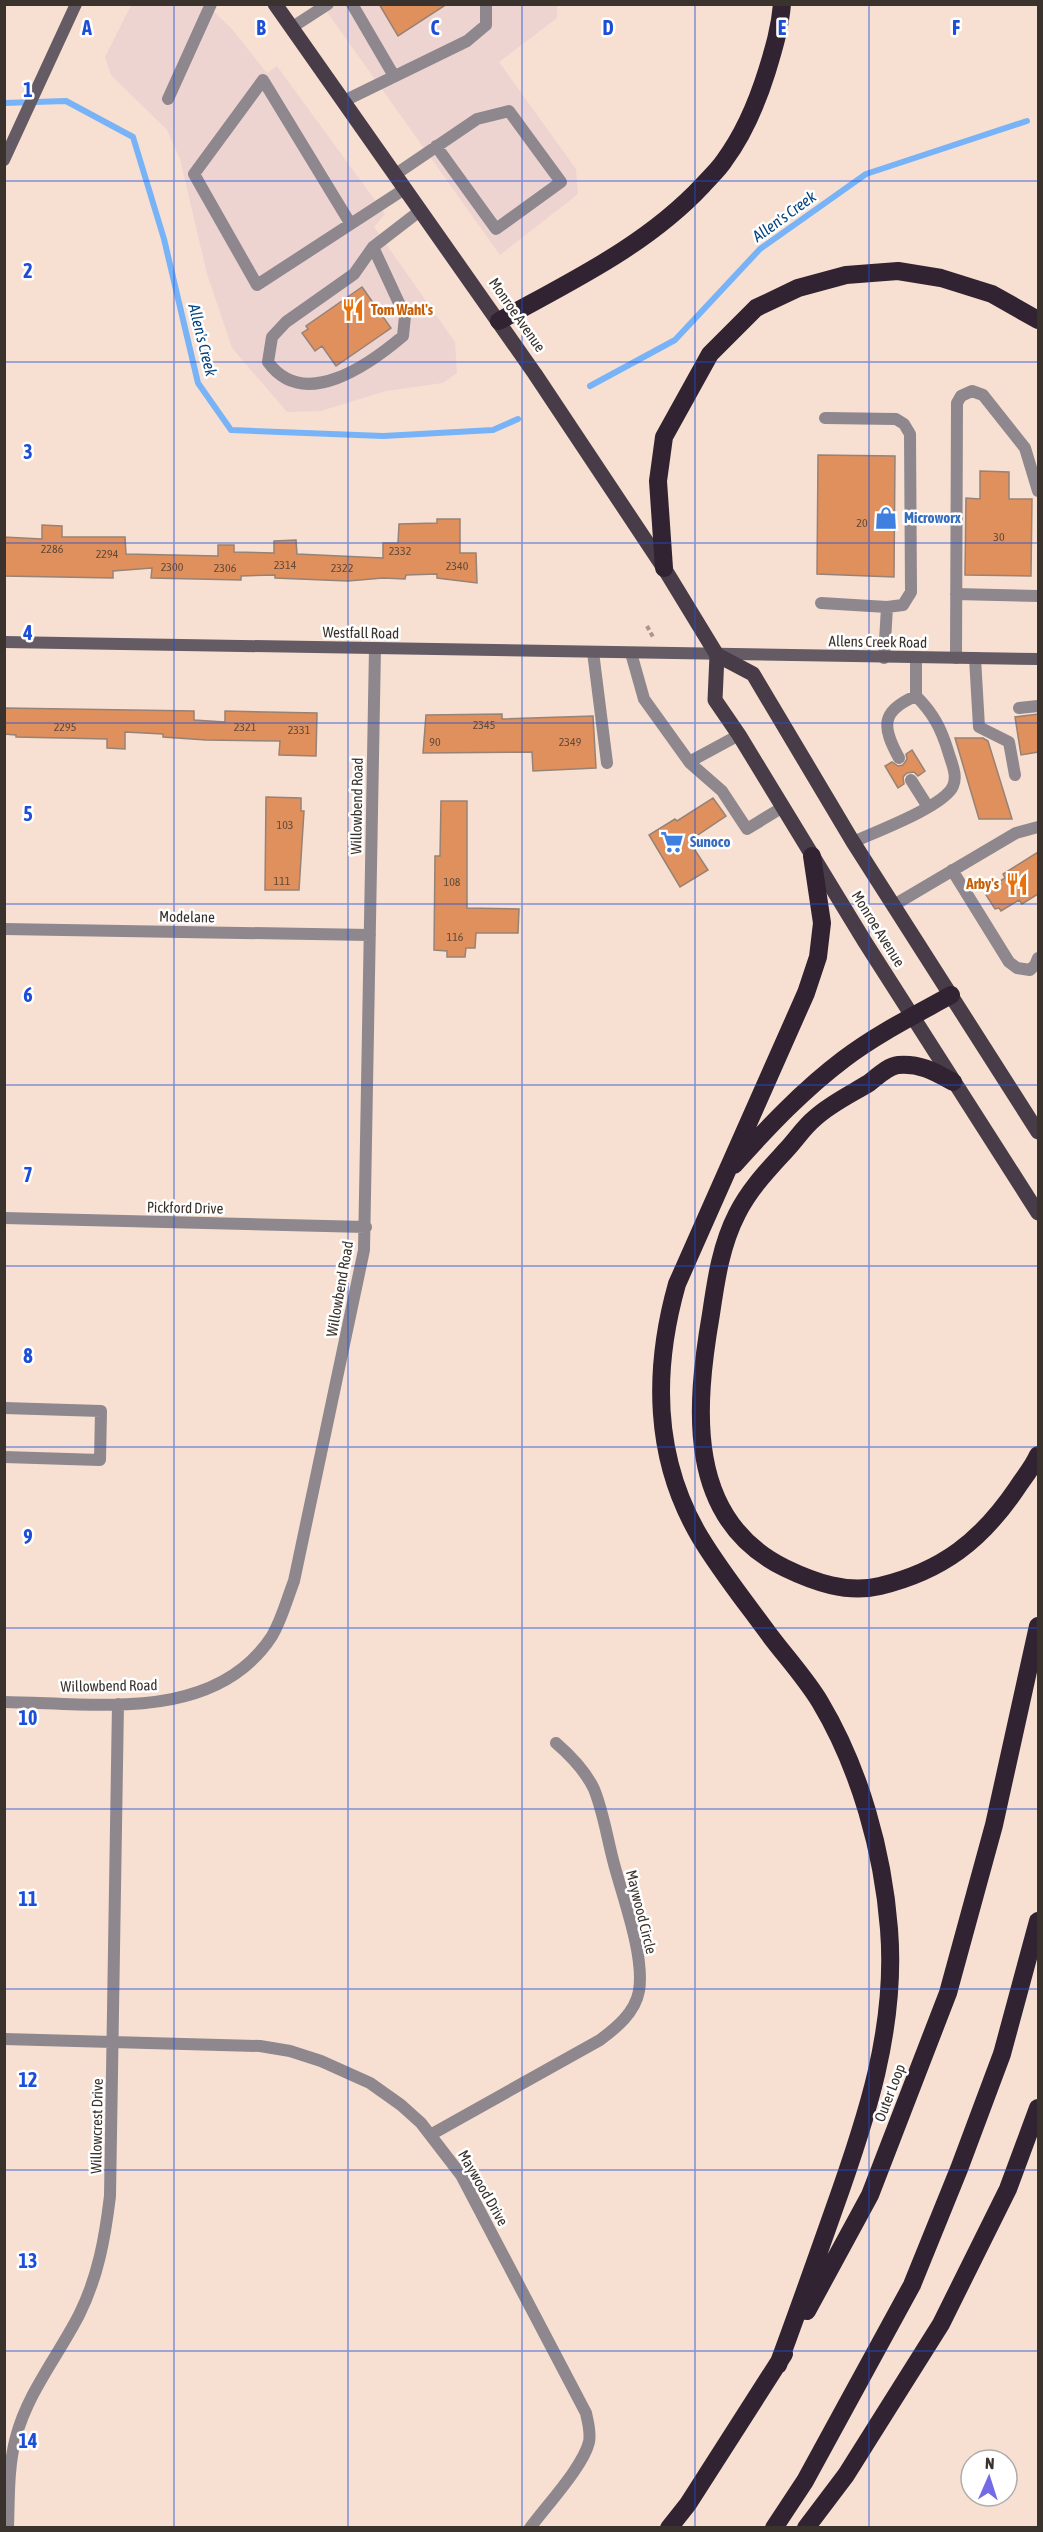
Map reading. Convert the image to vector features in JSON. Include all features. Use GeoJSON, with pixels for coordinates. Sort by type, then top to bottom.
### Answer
{"type":"FeatureCollection","features":[{"type":"Feature","properties":{"kind":"highway"},"geometry":{"type":"LineString","coordinates":[[499,321],[567,285],[632,246],[683,206],[723,163],[746,126],[761,89],[780,29],[782,4]]}},
{"type":"Feature","properties":{"kind":"highway"},"geometry":{"type":"LineString","coordinates":[[664,568],[658,481],[664,437],[710,354],[756,308],[798,288],[846,275],[898,271],[941,278],[992,294],[1038,320]]}},
{"type":"Feature","properties":{"kind":"highway"},"geometry":{"type":"LineString","coordinates":[[778,2365],[857,2146],[876,2084],[891,1987],[889,1929],[882,1872],[858,1784],[819,1702],[699,1535],[670,1463],[660,1391],[661,1359],[667,1320],[677,1284],[721,1180],[806,993],[818,957],[822,923],[813,856]]}},
{"type":"Feature","properties":{"kind":"highway"},"geometry":{"type":"LineString","coordinates":[[721,1180],[777,1116],[844,1059],[892,1027],[951,995]]}},
{"type":"Feature","properties":{"kind":"highway"},"geometry":{"type":"LineString","coordinates":[[953,1082],[920,1065],[895,1065],[815,1118],[752,1188],[736,1215],[727,1237],[716,1282],[701,1386],[700,1429],[704,1457],[712,1489],[728,1521],[745,1541],[777,1564],[802,1576],[839,1588],[874,1588],[911,1578],[938,1565],[974,1540],[1004,1506],[1038,1455]]}},
{"type":"Feature","properties":{"kind":"highway","name":"Outer Loop"},"geometry":{"type":"LineString","coordinates":[[669,2528],[688,2504],[778,2365],[870,2195],[948,1993],[994,1825],[1038,1626]]}},
{"type":"Feature","properties":{"kind":"highway"},"geometry":{"type":"LineString","coordinates":[[774,2528],[805,2481],[912,2285],[1002,2054],[1038,1921]]}},
{"type":"Feature","properties":{"kind":"highway"},"geometry":{"type":"LineString","coordinates":[[806,2528],[846,2475],[941,2324],[1008,2189],[1038,2108]]}},
{"type":"Feature","properties":{"kind":"main road","name":"Monroe Avenue"},"geometry":{"type":"LineString","coordinates":[[275,4],[535,374],[664,568],[717,655],[753,674],[853,842],[1038,1132]]}},
{"type":"Feature","properties":{"kind":"main road","name":"Monroe Avenue"},"geometry":{"type":"LineString","coordinates":[[717,655],[715,700],[739,735],[912,1017],[1038,1214]]}},
{"type":"Feature","properties":{"kind":"street"},"geometry":{"type":"LineString","coordinates":[[4,160],[76,4]]}},
{"type":"Feature","properties":{"kind":"street"},"geometry":{"type":"LineString","coordinates":[[168,99],[211,4]]}},
{"type":"Feature","properties":{"kind":"street"},"geometry":{"type":"LineString","coordinates":[[291,28],[328,4]]}},
{"type":"Feature","properties":{"kind":"street"},"geometry":{"type":"LineString","coordinates":[[352,4],[394,76]]}},
{"type":"Feature","properties":{"kind":"street"},"geometry":{"type":"LineString","coordinates":[[344,101],[466,41],[486,25],[486,4]]}},
{"type":"Feature","properties":{"kind":"street"},"geometry":{"type":"LineString","coordinates":[[350,223],[263,80],[194,174],[256,285],[406,188]]}},
{"type":"Feature","properties":{"kind":"street"},"geometry":{"type":"LineString","coordinates":[[396,174],[436,146],[477,119],[509,111],[561,182],[496,229],[436,146]]}},
{"type":"Feature","properties":{"kind":"street"},"geometry":{"type":"LineString","coordinates":[[373,248],[405,316],[403,336],[380,355],[343,377],[318,382],[299,382],[277,374],[268,362],[272,338],[286,322],[354,274],[373,248],[421,210]]}},
{"type":"Feature","properties":{"kind":"street"},"geometry":{"type":"LineString","coordinates":[[956,658],[957,403],[961,396],[972,391],[983,395],[994,408],[1025,448],[1038,491]]}},
{"type":"Feature","properties":{"kind":"street"},"geometry":{"type":"LineString","coordinates":[[821,603],[887,607],[903,605],[911,592],[910,434],[904,424],[896,419],[825,418]]}},
{"type":"Feature","properties":{"kind":"street"},"geometry":{"type":"LineString","coordinates":[[956,594],[1038,596]]}},
{"type":"Feature","properties":{"kind":"street"},"geometry":{"type":"LineString","coordinates":[[884,657],[887,607]]}},
{"type":"Feature","properties":{"kind":"street","name":"Westfall Road"},"geometry":{"type":"LineString","coordinates":[[4,642],[717,655]]}},
{"type":"Feature","properties":{"kind":"street","name":"Willowbend Road"},"geometry":{"type":"LineString","coordinates":[[4,1702],[152,1703],[199,1692],[222,1682],[243,1668],[260,1652],[281,1619],[294,1581],[357,1291],[366,1227],[375,648]]}},
{"type":"Feature","properties":{"kind":"street"},"geometry":{"type":"LineString","coordinates":[[593,652],[607,764]]}},
{"type":"Feature","properties":{"kind":"street"},"geometry":{"type":"LineString","coordinates":[[631,653],[644,699],[689,762],[722,791],[747,829],[783,807]]}},
{"type":"Feature","properties":{"kind":"street","name":"Allens Creek Road"},"geometry":{"type":"LineString","coordinates":[[717,655],[1038,659]]}},
{"type":"Feature","properties":{"kind":"street"},"geometry":{"type":"LineString","coordinates":[[853,842],[928,807],[943,798],[953,787],[955,775],[940,726],[916,696],[916,658]]}},
{"type":"Feature","properties":{"kind":"street"},"geometry":{"type":"LineString","coordinates":[[975,658],[979,727],[1009,742],[1015,775]]}},
{"type":"Feature","properties":{"kind":"street"},"geometry":{"type":"LineString","coordinates":[[899,758],[887,734],[887,722],[891,712],[900,702],[916,696]]}},
{"type":"Feature","properties":{"kind":"street"},"geometry":{"type":"LineString","coordinates":[[1019,708],[1038,706]]}},
{"type":"Feature","properties":{"kind":"street"},"geometry":{"type":"LineString","coordinates":[[689,762],[739,735]]}},
{"type":"Feature","properties":{"kind":"street"},"geometry":{"type":"LineString","coordinates":[[911,780],[928,807]]}},
{"type":"Feature","properties":{"kind":"street"},"geometry":{"type":"LineString","coordinates":[[894,905],[1016,833],[1038,826]]}},
{"type":"Feature","properties":{"kind":"street"},"geometry":{"type":"LineString","coordinates":[[952,870],[1006,958],[1017,968],[1030,970],[1038,958]]}},
{"type":"Feature","properties":{"kind":"street","name":"Modelane"},"geometry":{"type":"LineString","coordinates":[[4,929],[370,935]]}},
{"type":"Feature","properties":{"kind":"street","name":"Pickford Drive"},"geometry":{"type":"LineString","coordinates":[[4,1218],[366,1227]]}},
{"type":"Feature","properties":{"kind":"street"},"geometry":{"type":"LineString","coordinates":[[4,1408],[101,1411],[100,1460],[4,1457]]}},
{"type":"Feature","properties":{"kind":"street","name":"Willowcrest Drive"},"geometry":{"type":"LineString","coordinates":[[8,2528],[12,2457],[22,2419],[47,2368],[79,2315],[101,2257],[110,2196],[117,1704]]}},
{"type":"Feature","properties":{"kind":"street","name":"Maywood Circle"},"geometry":{"type":"LineString","coordinates":[[432,2134],[600,2040],[625,2018],[639,1992],[636,1950],[598,1803],[587,1777],[572,1757],[556,1743]]}},
{"type":"Feature","properties":{"kind":"street","name":"Maywood Drive"},"geometry":{"type":"LineString","coordinates":[[4,2039],[260,2046],[290,2051],[321,2061],[370,2083],[401,2105],[432,2134],[461,2175],[586,2413],[590,2431],[583,2458],[530,2528]]}},
{"type":"Feature","properties":{"kind":"path"},"geometry":{"type":"LineString","coordinates":[[647,626],[653,637]]}},
{"type":"Feature","properties":{"kind":"shaded area"},"geometry":{"type":"Polygon","coordinates":[[[131,5],[207,5],[232,29],[267,73],[277,66],[385,214],[374,227],[455,342],[457,373],[443,383],[386,391],[321,411],[287,412],[232,348],[207,274],[180,159],[167,130],[111,75],[105,57],[131,5]]]}},
{"type":"Feature","properties":{"kind":"shaded area"},"geometry":{"type":"Polygon","coordinates":[[[322,5],[557,5],[557,18],[499,62],[576,169],[578,194],[500,255],[322,5]]]}},
{"type":"Feature","properties":{"kind":"building"},"geometry":{"type":"Polygon","coordinates":[[[379,4],[447,4],[398,36],[379,4]]]}},
{"type":"Feature","properties":{"kind":"building","name":"Tom Wahl's"},"geometry":{"type":"Polygon","coordinates":[[[362,287],[391,328],[336,366],[322,346],[315,351],[302,333],[308,329],[306,326],[362,287]]]}},
{"type":"Feature","properties":{"kind":"building"},"geometry":{"type":"Polygon","coordinates":[[[818,455],[895,456],[894,577],[817,574],[818,455]]]}},
{"type":"Feature","properties":{"kind":"building"},"geometry":{"type":"Polygon","coordinates":[[[980,471],[1009,472],[1009,499],[1032,499],[1031,576],[965,575],[966,498],[980,499],[980,471]]]}},
{"type":"Feature","properties":{"kind":"building"},"geometry":{"type":"Polygon","coordinates":[[[437,519],[460,519],[460,553],[476,553],[477,583],[437,578],[437,574],[406,575],[405,579],[348,581],[275,578],[275,575],[241,576],[241,580],[151,578],[152,568],[113,571],[113,578],[4,576],[4,537],[42,539],[42,525],[62,526],[62,537],[125,537],[126,554],[218,556],[218,545],[234,545],[234,552],[274,553],[274,541],[296,540],[297,554],[383,558],[383,543],[398,543],[399,524],[437,523],[437,519]]]}},
{"type":"Feature","properties":{"kind":"building"},"geometry":{"type":"Polygon","coordinates":[[[4,708],[194,711],[194,720],[225,722],[225,711],[317,713],[316,756],[279,755],[280,741],[206,740],[125,732],[125,749],[107,748],[107,739],[16,737],[16,735],[4,734],[4,708]]]}},
{"type":"Feature","properties":{"kind":"building"},"geometry":{"type":"Polygon","coordinates":[[[502,714],[502,719],[593,716],[596,768],[533,771],[532,752],[423,753],[426,715],[502,714]]]}},
{"type":"Feature","properties":{"kind":"building"},"geometry":{"type":"Polygon","coordinates":[[[1038,714],[1038,752],[1021,755],[1015,717],[1038,714]]]}},
{"type":"Feature","properties":{"kind":"building"},"geometry":{"type":"Polygon","coordinates":[[[955,738],[983,738],[988,741],[1012,819],[979,819],[955,738]]]}},
{"type":"Feature","properties":{"kind":"building"},"geometry":{"type":"Polygon","coordinates":[[[912,750],[925,771],[918,776],[914,772],[907,773],[903,777],[904,784],[898,788],[885,766],[892,762],[898,766],[903,765],[907,759],[906,754],[912,750]]]}},
{"type":"Feature","properties":{"kind":"building"},"geometry":{"type":"Polygon","coordinates":[[[266,797],[301,798],[301,811],[304,811],[299,890],[265,890],[266,797]]]}},
{"type":"Feature","properties":{"kind":"building","name":"Sunoco"},"geometry":{"type":"Polygon","coordinates":[[[713,798],[726,816],[689,841],[708,870],[680,887],[649,835],[675,819],[677,821],[713,798]]]}},
{"type":"Feature","properties":{"kind":"building"},"geometry":{"type":"Polygon","coordinates":[[[441,801],[467,801],[467,908],[519,909],[518,933],[476,933],[475,948],[466,948],[465,957],[447,957],[447,951],[434,950],[435,856],[440,856],[441,801]]]}},
{"type":"Feature","properties":{"kind":"building","name":"Arby's"},"geometry":{"type":"Polygon","coordinates":[[[1038,852],[1038,894],[1022,904],[1019,900],[1001,911],[999,908],[995,909],[986,895],[989,893],[987,889],[1005,878],[1003,874],[1038,852]]]}},
{"type":"Feature","properties":{"kind":"waterway","name":"Allen's Creek"},"geometry":{"type":"LineString","coordinates":[[4,103],[66,101],[133,137],[164,239],[198,383],[231,430],[383,436],[493,430],[518,419]]}},
{"type":"Feature","properties":{"kind":"waterway","name":"Allen's Creek"},"geometry":{"type":"LineString","coordinates":[[590,386],[675,340],[760,249],[866,174],[1027,121]]}},
{"type":"Feature","properties":{"kind":"place","name":"Tom Wahl's"},"geometry":{"type":"Point","coordinates":[353,310]}},
{"type":"Feature","properties":{"kind":"place","name":"Microworx"},"geometry":{"type":"Point","coordinates":[886,518]}},
{"type":"Feature","properties":{"kind":"place","name":"Sunoco"},"geometry":{"type":"Point","coordinates":[672,842]}},
{"type":"Feature","properties":{"kind":"place","name":"Arby's"},"geometry":{"type":"Point","coordinates":[1017,884]}}]}
